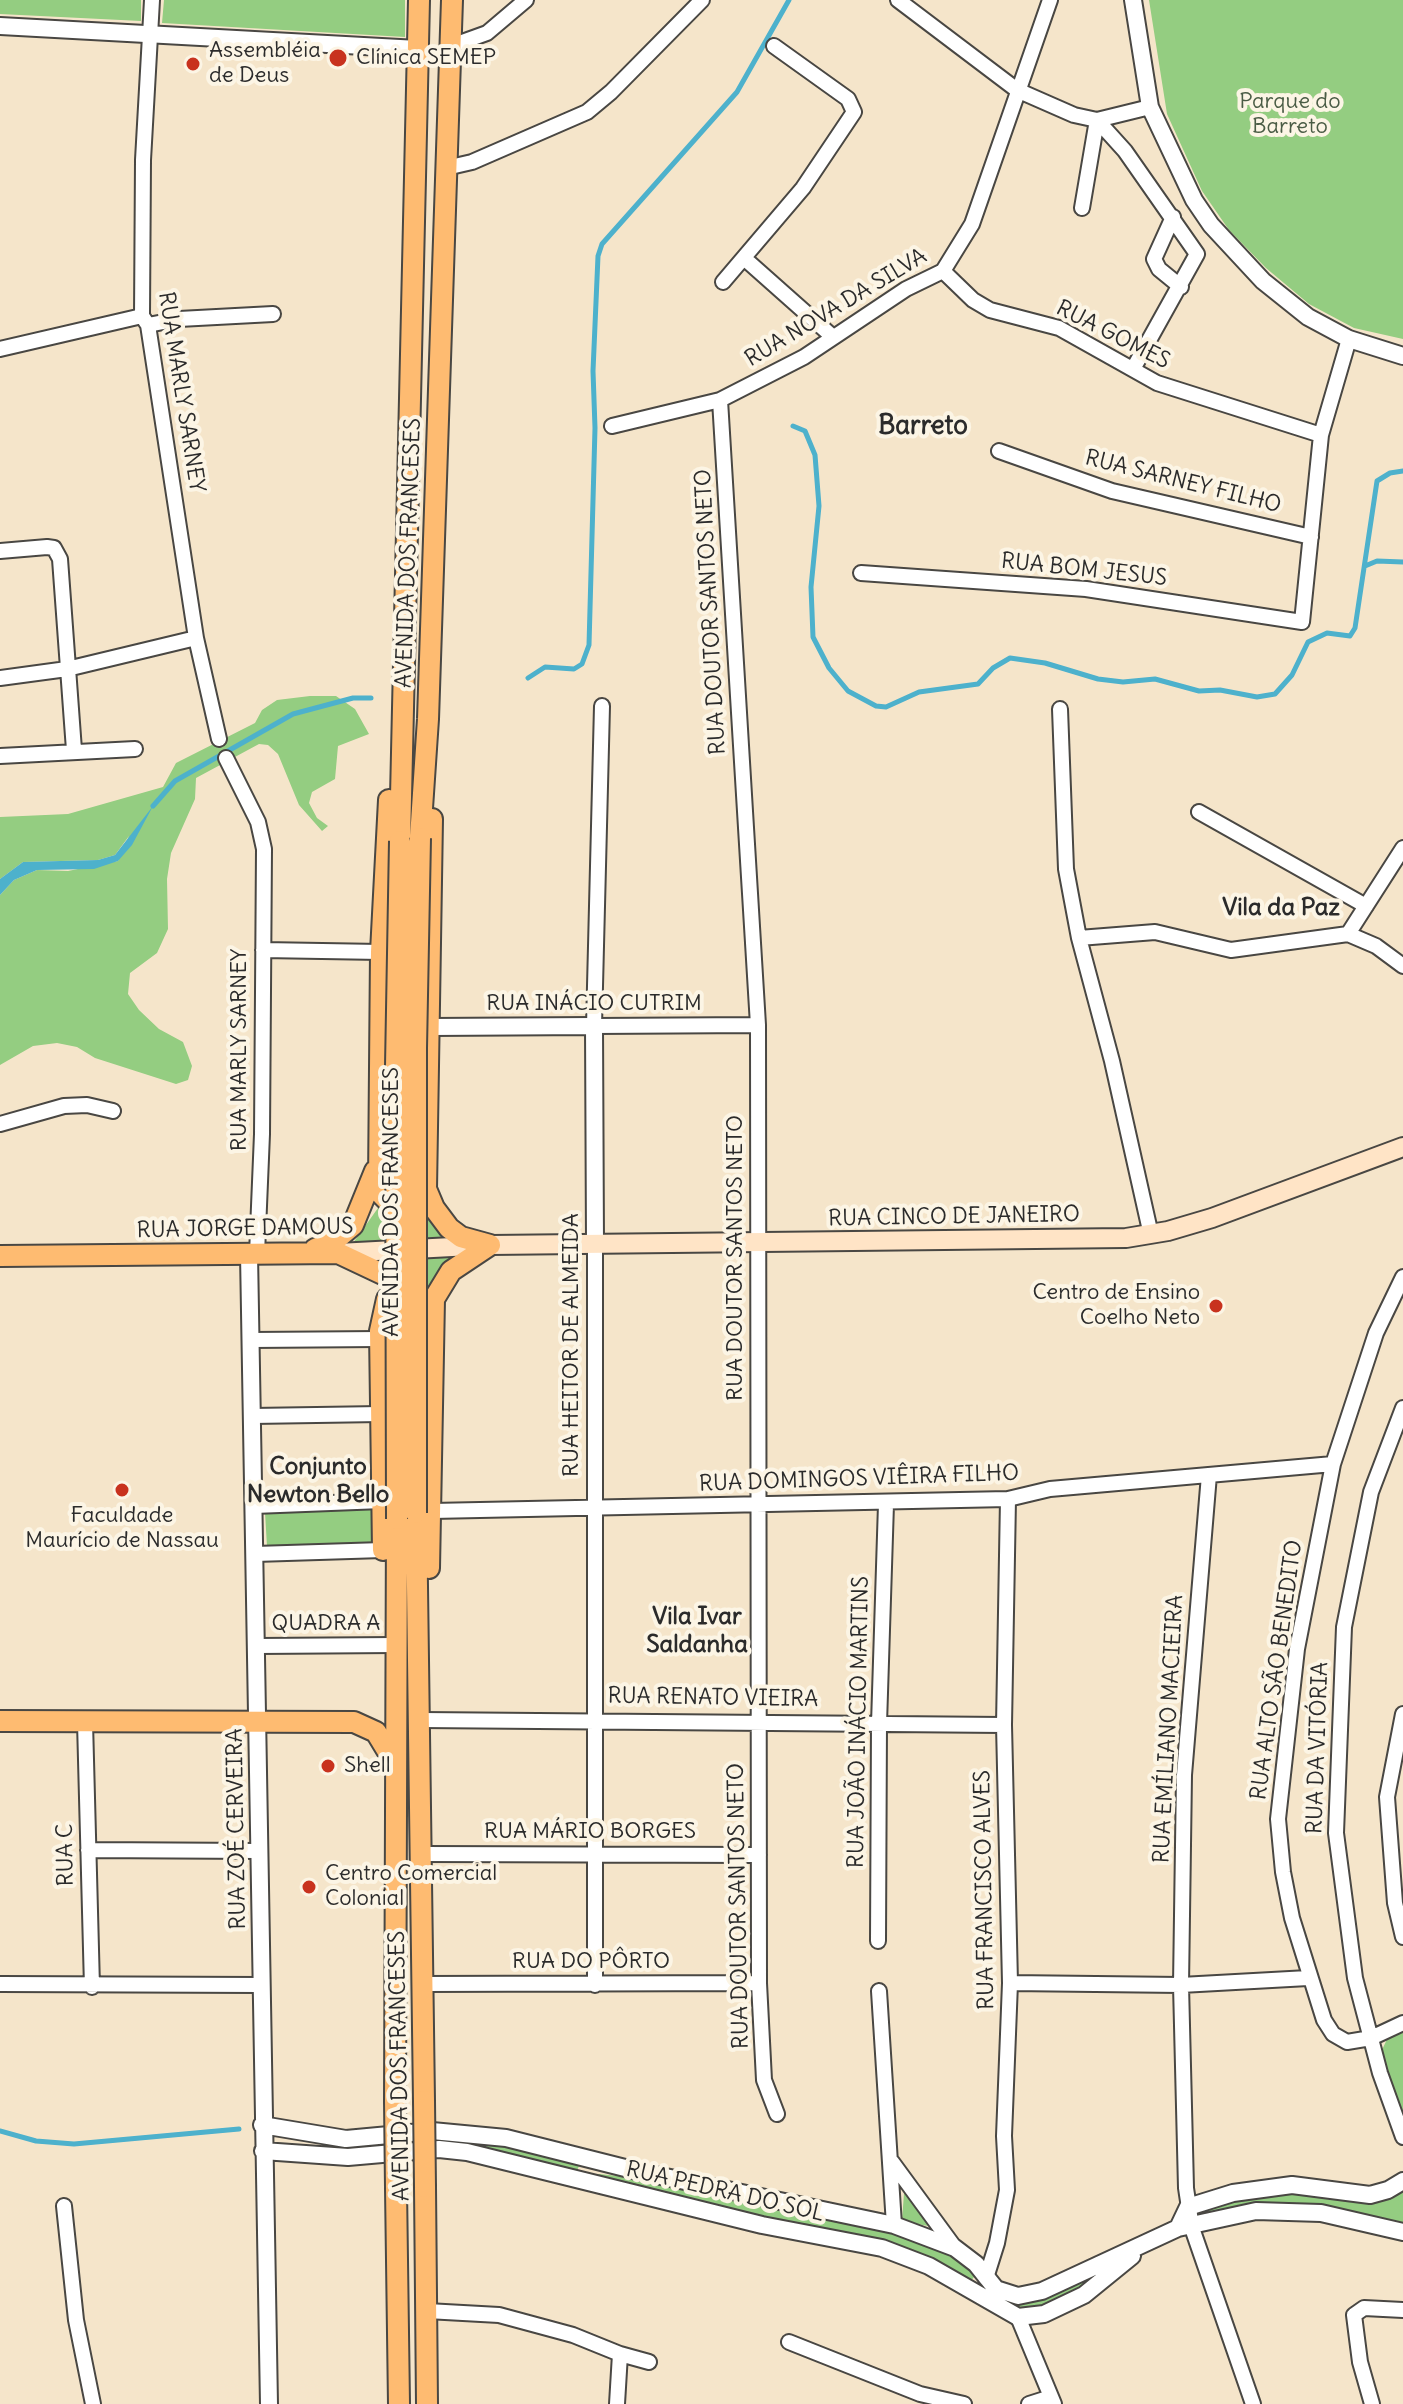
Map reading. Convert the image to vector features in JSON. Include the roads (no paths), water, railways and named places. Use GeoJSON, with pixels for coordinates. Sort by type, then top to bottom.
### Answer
{"type":"FeatureCollection","features":[{"type":"Feature","properties":{"kind":"main road","name":"AVENIDA DOS FRANCESES"},"geometry":{"type":"LineString","coordinates":[[419,0],[402,689],[416,1048],[415,1515],[421,1720],[427,2404]]}},
{"type":"Feature","properties":{"kind":"main road","name":"AVENIDA DOS FRANCESES"},"geometry":{"type":"LineString","coordinates":[[410,839],[428,719],[452,0]]}},
{"type":"Feature","properties":{"kind":"main road"},"geometry":{"type":"LineString","coordinates":[[402,689],[385,843],[379,1160],[381,1192],[390,1203],[403,1207],[414,1203],[426,1184]]}},
{"type":"Feature","properties":{"kind":"main road"},"geometry":{"type":"LineString","coordinates":[[428,719],[433,829],[426,1184],[434,1208],[449,1228],[461,1237],[490,1245]]}},
{"type":"Feature","properties":{"kind":"main road","name":"RUA CINCO DE JANEIRO"},"geometry":{"type":"LineString","coordinates":[[490,1245],[1151,1235],[1290,1191],[1403,1147]]}},
{"type":"Feature","properties":{"kind":"main road"},"geometry":{"type":"LineString","coordinates":[[304,1253],[334,1241],[353,1225],[363,1209],[379,1160]]}},
{"type":"Feature","properties":{"kind":"main road"},"geometry":{"type":"LineString","coordinates":[[415,1515],[434,1299],[443,1281],[463,1262],[490,1245]]}},
{"type":"Feature","properties":{"kind":"main road","name":"RUA JORGE DAMOUS"},"geometry":{"type":"LineString","coordinates":[[0,1256],[338,1253],[490,1245]]}},
{"type":"Feature","properties":{"kind":"main road"},"geometry":{"type":"LineString","coordinates":[[338,1253],[414,1289],[427,1306],[431,1324]]}},
{"type":"Feature","properties":{"kind":"main road"},"geometry":{"type":"LineString","coordinates":[[396,1645],[383,1550],[380,1339],[387,1299],[403,1287],[414,1289]]}},
{"type":"Feature","properties":{"kind":"main road","name":"AVENIDA DOS FRANCESES"},"geometry":{"type":"LineString","coordinates":[[399,2404],[395,2100],[396,1645],[415,1515]]}},
{"type":"Feature","properties":{"kind":"main road"},"geometry":{"type":"LineString","coordinates":[[0,1721],[360,1723],[380,1737],[395,1764]]}},
{"type":"Feature","properties":{"kind":"street","name":"RUA MARLY SARNEY"},"geometry":{"type":"LineString","coordinates":[[152,0],[143,160],[145,320],[196,638],[219,739]]}},
{"type":"Feature","properties":{"kind":"street"},"geometry":{"type":"LineString","coordinates":[[451,46],[487,33],[526,0]]}},
{"type":"Feature","properties":{"kind":"street"},"geometry":{"type":"LineString","coordinates":[[446,168],[472,162],[587,112],[659,46],[702,0]]}},
{"type":"Feature","properties":{"kind":"street"},"geometry":{"type":"LineString","coordinates":[[898,0],[1017,90],[1097,120],[1173,217],[1197,254],[1133,369]]}},
{"type":"Feature","properties":{"kind":"street","name":"RUA NOVA DA SILVA"},"geometry":{"type":"LineString","coordinates":[[612,426],[720,400],[804,357],[906,289],[943,271],[972,224],[1050,0]]}},
{"type":"Feature","properties":{"kind":"street"},"geometry":{"type":"LineString","coordinates":[[1133,0],[1150,107],[1194,200],[1236,255],[1284,300],[1349,339],[1403,356]]}},
{"type":"Feature","properties":{"kind":"street"},"geometry":{"type":"LineString","coordinates":[[0,26],[418,49]]}},
{"type":"Feature","properties":{"kind":"street"},"geometry":{"type":"LineString","coordinates":[[723,282],[803,188],[854,112],[848,99],[774,46]]}},
{"type":"Feature","properties":{"kind":"street"},"geometry":{"type":"LineString","coordinates":[[1097,120],[1150,107]]}},
{"type":"Feature","properties":{"kind":"street"},"geometry":{"type":"LineString","coordinates":[[1082,208],[1097,120]]}},
{"type":"Feature","properties":{"kind":"street"},"geometry":{"type":"LineString","coordinates":[[1173,217],[1154,259],[1159,269],[1181,287]]}},
{"type":"Feature","properties":{"kind":"street"},"geometry":{"type":"LineString","coordinates":[[744,258],[833,337]]}},
{"type":"Feature","properties":{"kind":"street","name":"RUA GOMES"},"geometry":{"type":"LineString","coordinates":[[943,271],[990,310],[1059,328],[1176,390],[1321,435]]}},
{"type":"Feature","properties":{"kind":"street"},"geometry":{"type":"LineString","coordinates":[[0,349],[145,320],[273,314]]}},
{"type":"Feature","properties":{"kind":"street"},"geometry":{"type":"LineString","coordinates":[[1311,537],[1321,435],[1349,339]]}},
{"type":"Feature","properties":{"kind":"street","name":"RUA DOUTOR SANTOS NETO"},"geometry":{"type":"LineString","coordinates":[[720,400],[758,1025],[759,1983],[764,2080],[777,2114]]}},
{"type":"Feature","properties":{"kind":"street","name":"RUA SARNEY FILHO"},"geometry":{"type":"LineString","coordinates":[[999,451],[1112,491],[1311,537]]}},
{"type":"Feature","properties":{"kind":"street","name":"RUA BOM JESUS"},"geometry":{"type":"LineString","coordinates":[[861,573],[1086,589],[1302,622],[1311,537]]}},
{"type":"Feature","properties":{"kind":"street"},"geometry":{"type":"LineString","coordinates":[[0,551],[47,547],[54,548],[60,559],[74,750]]}},
{"type":"Feature","properties":{"kind":"street"},"geometry":{"type":"LineString","coordinates":[[0,678],[67,669],[196,638]]}},
{"type":"Feature","properties":{"kind":"street","name":"RUA HEITOR DE ALMEIDA"},"geometry":{"type":"LineString","coordinates":[[595,1985],[594,1026],[602,706]]}},
{"type":"Feature","properties":{"kind":"street"},"geometry":{"type":"LineString","coordinates":[[1060,709],[1066,869],[1079,938],[1112,1061],[1151,1235]]}},
{"type":"Feature","properties":{"kind":"street"},"geometry":{"type":"LineString","coordinates":[[0,756],[135,749]]}},
{"type":"Feature","properties":{"kind":"street","name":"RUA MARLY SARNEY"},"geometry":{"type":"LineString","coordinates":[[226,758],[258,822],[264,849],[262,1134],[253,1254]]}},
{"type":"Feature","properties":{"kind":"street"},"geometry":{"type":"LineString","coordinates":[[1199,812],[1366,906]]}},
{"type":"Feature","properties":{"kind":"street"},"geometry":{"type":"LineString","coordinates":[[1348,934],[1403,848]]}},
{"type":"Feature","properties":{"kind":"street"},"geometry":{"type":"LineString","coordinates":[[1079,938],[1155,932],[1231,950],[1348,934],[1376,946],[1403,966]]}},
{"type":"Feature","properties":{"kind":"street"},"geometry":{"type":"LineString","coordinates":[[263,950],[381,952]]}},
{"type":"Feature","properties":{"kind":"street","name":"RUA INÁCIO CUTRIM"},"geometry":{"type":"LineString","coordinates":[[430,1027],[758,1025]]}},
{"type":"Feature","properties":{"kind":"street"},"geometry":{"type":"LineString","coordinates":[[0,1124],[64,1106],[87,1105],[113,1111]]}},
{"type":"Feature","properties":{"kind":"street","name":"RUA ZOÉ CERVEIRA"},"geometry":{"type":"LineString","coordinates":[[253,1254],[252,1416],[269,2404]]}},
{"type":"Feature","properties":{"kind":"street","name":"RUA ALTO SÃO BENEDITO"},"geometry":{"type":"LineString","coordinates":[[1371,2038],[1347,2042],[1333,2034],[1308,1978],[1283,1872],[1278,1819],[1297,1649],[1333,1464],[1376,1333],[1403,1277]]}},
{"type":"Feature","properties":{"kind":"street"},"geometry":{"type":"LineString","coordinates":[[251,1340],[380,1339]]}},
{"type":"Feature","properties":{"kind":"street","name":"RUA DA VITÓRIA"},"geometry":{"type":"LineString","coordinates":[[1403,1408],[1371,1492],[1344,1627],[1336,1833],[1355,1978],[1403,2137]]}},
{"type":"Feature","properties":{"kind":"street"},"geometry":{"type":"LineString","coordinates":[[252,1416],[381,1414]]}},
{"type":"Feature","properties":{"kind":"street","name":"RUA DOMINGOS VIÊIRA FILHO"},"geometry":{"type":"LineString","coordinates":[[415,1515],[1008,1499],[1050,1489],[1333,1464]]}},
{"type":"Feature","properties":{"kind":"street","name":"RUA EMÍLIANO MACIEIRA"},"geometry":{"type":"LineString","coordinates":[[1188,2207],[1181,1985],[1184,1775],[1209,1475]]}},
{"type":"Feature","properties":{"kind":"street","name":"RUA FRANCISCO ALVES"},"geometry":{"type":"LineString","coordinates":[[986,2278],[997,2243],[1007,2190],[1004,2136],[1010,1983],[1004,1725],[1008,1499]]}},
{"type":"Feature","properties":{"kind":"street"},"geometry":{"type":"LineString","coordinates":[[254,1506],[382,1501]]}},
{"type":"Feature","properties":{"kind":"street","name":"RUA JOÃO INÁCIO MARTINS"},"geometry":{"type":"LineString","coordinates":[[878,1941],[879,1724],[886,1504]]}},
{"type":"Feature","properties":{"kind":"street"},"geometry":{"type":"LineString","coordinates":[[255,1554],[383,1550]]}},
{"type":"Feature","properties":{"kind":"street","name":"QUADRA A"},"geometry":{"type":"LineString","coordinates":[[257,1646],[396,1645]]}},
{"type":"Feature","properties":{"kind":"street"},"geometry":{"type":"LineString","coordinates":[[1403,1714],[1387,1797],[1395,1903],[1403,1937]]}},
{"type":"Feature","properties":{"kind":"street","name":"RUA RENATO VIEIRA"},"geometry":{"type":"LineString","coordinates":[[421,1720],[1004,1725]]}},
{"type":"Feature","properties":{"kind":"street","name":"RUA C"},"geometry":{"type":"LineString","coordinates":[[85,1722],[92,1987]]}},
{"type":"Feature","properties":{"kind":"street"},"geometry":{"type":"LineString","coordinates":[[88,1850],[259,1851]]}},
{"type":"Feature","properties":{"kind":"street","name":"RUA MÁRIO BORGES"},"geometry":{"type":"LineString","coordinates":[[422,1854],[759,1855]]}},
{"type":"Feature","properties":{"kind":"street"},"geometry":{"type":"LineString","coordinates":[[1010,1983],[1181,1985],[1308,1978]]}},
{"type":"Feature","properties":{"kind":"street","name":"RUA DO PÔRTO"},"geometry":{"type":"LineString","coordinates":[[423,1984],[759,1983]]}},
{"type":"Feature","properties":{"kind":"street"},"geometry":{"type":"LineString","coordinates":[[0,1984],[92,1987],[261,1985]]}},
{"type":"Feature","properties":{"kind":"street"},"geometry":{"type":"LineString","coordinates":[[879,1991],[894,2225]]}},
{"type":"Feature","properties":{"kind":"street"},"geometry":{"type":"LineString","coordinates":[[1371,2038],[1403,2023]]}},
{"type":"Feature","properties":{"kind":"street","name":"RUA PEDRA DO SOL"},"geometry":{"type":"LineString","coordinates":[[262,2125],[346,2139],[432,2131],[479,2134],[894,2225],[955,2248],[986,2278],[996,2296],[1018,2317],[1044,2314],[1084,2295],[1142,2247]]}},
{"type":"Feature","properties":{"kind":"street","name":"RUA PEDRA DO SOL"},"geometry":{"type":"LineString","coordinates":[[263,2151],[348,2157],[452,2149],[762,2225],[882,2248],[996,2296],[1035,2294],[1185,2228],[1238,2213],[1285,2209],[1342,2217],[1403,2232]]}},
{"type":"Feature","properties":{"kind":"street"},"geometry":{"type":"LineString","coordinates":[[892,2162],[955,2248]]}},
{"type":"Feature","properties":{"kind":"street"},"geometry":{"type":"LineString","coordinates":[[586,2183],[588,2168],[613,2171],[625,2168]]}},
{"type":"Feature","properties":{"kind":"street"},"geometry":{"type":"LineString","coordinates":[[1253,2404],[1185,2228],[1188,2207],[1233,2193],[1292,2185],[1370,2195],[1388,2190],[1403,2181]]}},
{"type":"Feature","properties":{"kind":"street"},"geometry":{"type":"LineString","coordinates":[[64,2206],[76,2320],[93,2404]]}},
{"type":"Feature","properties":{"kind":"street"},"geometry":{"type":"LineString","coordinates":[[1372,2404],[1360,2362],[1354,2315],[1373,2307],[1403,2310]]}},
{"type":"Feature","properties":{"kind":"street"},"geometry":{"type":"LineString","coordinates":[[427,2311],[499,2315],[573,2335],[649,2362]]}},
{"type":"Feature","properties":{"kind":"street"},"geometry":{"type":"LineString","coordinates":[[1018,2317],[1052,2400],[1029,2404]]}},
{"type":"Feature","properties":{"kind":"street"},"geometry":{"type":"LineString","coordinates":[[789,2342],[920,2394],[964,2404]]}},
{"type":"Feature","properties":{"kind":"street"},"geometry":{"type":"LineString","coordinates":[[617,2404],[620,2354]]}},
{"type":"Feature","properties":{"kind":"water"},"geometry":{"type":"Polygon","coordinates":[[[153,806],[132,845],[118,861],[94,869],[37,870],[14,880],[0,895],[0,879],[23,862],[98,860],[115,855],[153,806]]]}},
{"type":"Feature","properties":{"kind":"waterway"},"geometry":{"type":"LineString","coordinates":[[528,678],[545,667],[574,669],[582,664],[589,645],[595,428],[593,371],[598,256],[602,244],[737,92],[789,0]]}},
{"type":"Feature","properties":{"kind":"waterway"},"geometry":{"type":"LineString","coordinates":[[793,426],[805,431],[815,455],[819,506],[811,587],[813,637],[829,668],[848,691],[876,706],[886,707],[919,692],[978,684],[993,668],[1010,658],[1045,663],[1098,679],[1123,682],[1155,679],[1199,691],[1220,690],[1257,697],[1275,694],[1292,675],[1308,642],[1327,633],[1350,636],[1355,628],[1377,481],[1390,473],[1403,471]]}},
{"type":"Feature","properties":{"kind":"waterway"},"geometry":{"type":"LineString","coordinates":[[1365,566],[1377,561],[1403,562]]}},
{"type":"Feature","properties":{"kind":"waterway"},"geometry":{"type":"LineString","coordinates":[[153,806],[175,781],[293,714],[353,698],[371,698]]}},
{"type":"Feature","properties":{"kind":"waterway"},"geometry":{"type":"LineString","coordinates":[[0,2131],[36,2141],[74,2144],[239,2129]]}},
{"type":"Feature","properties":{"kind":"place","name":"Clínica SEMEP"},"geometry":{"type":"Point","coordinates":[338,58]}},
{"type":"Feature","properties":{"kind":"place","name":"Assembléia de Deus"},"geometry":{"type":"Point","coordinates":[193,64]}},
{"type":"Feature","properties":{"kind":"place","name":"Centro de Ensino Coelho Neto"},"geometry":{"type":"Point","coordinates":[1216,1306]}},
{"type":"Feature","properties":{"kind":"place","name":"Faculdade Maurício de Nassau"},"geometry":{"type":"Point","coordinates":[122,1490]}},
{"type":"Feature","properties":{"kind":"place","name":"Shell"},"geometry":{"type":"Point","coordinates":[328,1766]}},
{"type":"Feature","properties":{"kind":"place","name":"Centro Comercial Colonial"},"geometry":{"type":"Point","coordinates":[309,1887]}},
{"type":"Feature","properties":{"kind":"district","name":"Barreto"},"geometry":{"type":"Point","coordinates":[923,427]}},
{"type":"Feature","properties":{"kind":"district","name":"Vila da Paz"},"geometry":{"type":"Point","coordinates":[1281,908]}},
{"type":"Feature","properties":{"kind":"district","name":"Conjunto Newton Bello"},"geometry":{"type":"Point","coordinates":[318,1481]}},
{"type":"Feature","properties":{"kind":"district","name":"Vila Ivar Saldanha"},"geometry":{"type":"Point","coordinates":[697,1631]}},
{"type":"Feature","properties":{"kind":"park label","name":"Parque do Barreto"},"geometry":{"type":"Point","coordinates":[1290,114]}}]}
